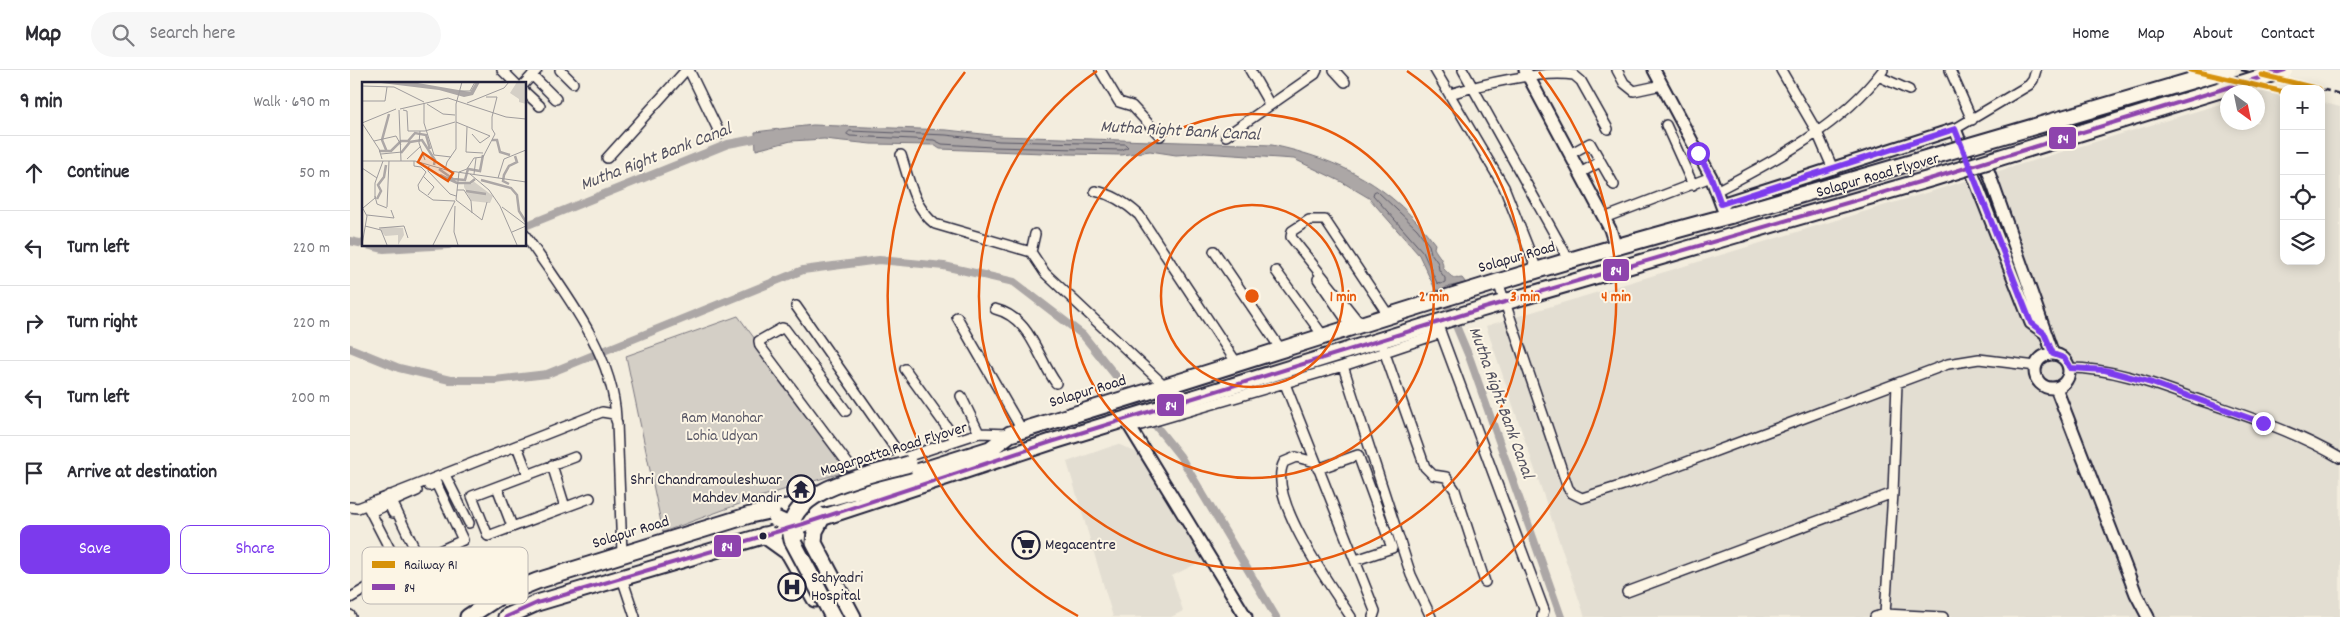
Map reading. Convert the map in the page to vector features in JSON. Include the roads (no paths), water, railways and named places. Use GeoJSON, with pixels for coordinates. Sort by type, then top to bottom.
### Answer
{"type":"FeatureCollection","features":[{"type":"Feature","properties":{"kind":"highway","name":"Solapur Road Flyover"},"geometry":{"type":"LineString","coordinates":[[1726,212],[2228,70]]}},
{"type":"Feature","properties":{"kind":"highway","name":"Solapur Road Flyover"},"geometry":{"type":"LineString","coordinates":[[1565,284],[1985,162],[2285,70]]}},
{"type":"Feature","properties":{"kind":"highway","name":"Solapur Road"},"geometry":{"type":"LineString","coordinates":[[506,617],[537,603],[764,536],[790,516],[818,500],[879,484],[990,449],[1016,432],[1238,365],[1439,300],[1616,248],[1726,212]]}},
{"type":"Feature","properties":{"kind":"highway","name":"Solapur Road"},"geometry":{"type":"LineString","coordinates":[[528,584],[622,553],[790,516],[822,518],[1382,347],[1504,302],[1565,284]]}},
{"type":"Feature","properties":{"kind":"highway","name":"Magarpatta Road Flyover"},"geometry":{"type":"LineString","coordinates":[[790,516],[822,490],[906,461],[1016,432]]}},
{"type":"Feature","properties":{"kind":"highway"},"geometry":{"type":"LineString","coordinates":[[814,543],[814,531],[822,518],[816,508],[818,500]]}},
{"type":"Feature","properties":{"kind":"highway"},"geometry":{"type":"LineString","coordinates":[[790,516],[814,543],[853,617]]}},
{"type":"Feature","properties":{"kind":"highway"},"geometry":{"type":"LineString","coordinates":[[528,594],[761,520],[790,516]]}},
{"type":"Feature","properties":{"kind":"highway"},"geometry":{"type":"LineString","coordinates":[[790,516],[791,536],[795,548],[833,617]]}},
{"type":"Feature","properties":{"kind":"highway"},"geometry":{"type":"LineString","coordinates":[[790,516],[844,617]]}},
{"type":"Feature","properties":{"kind":"highway"},"geometry":{"type":"LineString","coordinates":[[764,536],[789,553],[825,617]]}},
{"type":"Feature","properties":{"kind":"highway"},"geometry":{"type":"LineString","coordinates":[[802,575],[824,564]]}},
{"type":"Feature","properties":{"kind":"highway","name":"Solapur Road"},"geometry":{"type":"LineString","coordinates":[[473,615],[489,604]]}},
{"type":"Feature","properties":{"kind":"highway"},"geometry":{"type":"LineString","coordinates":[[473,615],[502,604]]}},
{"type":"Feature","properties":{"kind":"street"},"geometry":{"type":"LineString","coordinates":[[502,70],[514,82]]}},
{"type":"Feature","properties":{"kind":"street"},"geometry":{"type":"LineString","coordinates":[[560,70],[573,83]]}},
{"type":"Feature","properties":{"kind":"street"},"geometry":{"type":"LineString","coordinates":[[607,158],[688,70],[720,134]]}},
{"type":"Feature","properties":{"kind":"street"},"geometry":{"type":"LineString","coordinates":[[1100,70],[1119,102],[1132,106],[1160,136]]}},
{"type":"Feature","properties":{"kind":"street"},"geometry":{"type":"LineString","coordinates":[[1250,70],[1270,105]]}},
{"type":"Feature","properties":{"kind":"street"},"geometry":{"type":"LineString","coordinates":[[1226,136],[1315,74],[1317,70]]}},
{"type":"Feature","properties":{"kind":"street"},"geometry":{"type":"LineString","coordinates":[[1334,70],[1345,82]]}},
{"type":"Feature","properties":{"kind":"street"},"geometry":{"type":"LineString","coordinates":[[1435,70],[1504,187],[1537,270]]}},
{"type":"Feature","properties":{"kind":"street"},"geometry":{"type":"LineString","coordinates":[[1463,70],[1570,262]]}},
{"type":"Feature","properties":{"kind":"street"},"geometry":{"type":"LineString","coordinates":[[1575,70],[1608,129]]}},
{"type":"Feature","properties":{"kind":"street"},"geometry":{"type":"LineString","coordinates":[[1618,70],[1624,83],[1634,91],[1662,85]]}},
{"type":"Feature","properties":{"kind":"street"},"geometry":{"type":"LineString","coordinates":[[1781,70],[1817,132],[1833,169]]}},
{"type":"Feature","properties":{"kind":"street"},"geometry":{"type":"LineString","coordinates":[[1950,70],[1972,120]]}},
{"type":"Feature","properties":{"kind":"street"},"geometry":{"type":"LineString","coordinates":[[1656,71],[1711,177],[1726,212],[1833,169],[1955,129],[2029,85],[2033,80],[2036,70]]}},
{"type":"Feature","properties":{"kind":"street"},"geometry":{"type":"LineString","coordinates":[[526,82],[535,72],[556,99]]}},
{"type":"Feature","properties":{"kind":"street"},"geometry":{"type":"LineString","coordinates":[[1450,94],[1473,86],[1527,73],[1574,75],[1581,81]]}},
{"type":"Feature","properties":{"kind":"street"},"geometry":{"type":"LineString","coordinates":[[1527,73],[1604,218],[1616,248]]}},
{"type":"Feature","properties":{"kind":"street"},"geometry":{"type":"LineString","coordinates":[[1716,191],[1749,174],[1817,132],[1850,106],[1880,73],[1909,90]]}},
{"type":"Feature","properties":{"kind":"street"},"geometry":{"type":"LineString","coordinates":[[526,93],[540,106]]}},
{"type":"Feature","properties":{"kind":"street"},"geometry":{"type":"LineString","coordinates":[[1666,125],[1693,185]]}},
{"type":"Feature","properties":{"kind":"street"},"geometry":{"type":"LineString","coordinates":[[1955,129],[2031,323],[2044,333]]}},
{"type":"Feature","properties":{"kind":"street"},"geometry":{"type":"LineString","coordinates":[[1570,154],[1590,143],[1614,186]]}},
{"type":"Feature","properties":{"kind":"street"},"geometry":{"type":"LineString","coordinates":[[901,155],[919,207],[931,221],[941,226],[1031,252],[1045,273],[1166,387]]}},
{"type":"Feature","properties":{"kind":"street"},"geometry":{"type":"LineString","coordinates":[[1580,173],[1600,162]]}},
{"type":"Feature","properties":{"kind":"street"},"geometry":{"type":"LineString","coordinates":[[1985,162],[2053,354]]}},
{"type":"Feature","properties":{"kind":"street"},"geometry":{"type":"LineString","coordinates":[[1604,218],[1711,177]]}},
{"type":"Feature","properties":{"kind":"street"},"geometry":{"type":"LineString","coordinates":[[1095,191],[1104,193],[1128,205],[1139,215],[1238,365]]}},
{"type":"Feature","properties":{"kind":"street"},"geometry":{"type":"LineString","coordinates":[[1356,326],[1292,237],[1292,231],[1309,220],[1325,220],[1389,316]]}},
{"type":"Feature","properties":{"kind":"street"},"geometry":{"type":"LineString","coordinates":[[1031,252],[1035,234]]}},
{"type":"Feature","properties":{"kind":"street"},"geometry":{"type":"LineString","coordinates":[[526,237],[566,295],[596,346],[616,401],[622,553]]}},
{"type":"Feature","properties":{"kind":"street"},"geometry":{"type":"LineString","coordinates":[[1214,251],[1282,351]]}},
{"type":"Feature","properties":{"kind":"street"},"geometry":{"type":"LineString","coordinates":[[1303,258],[1356,326]]}},
{"type":"Feature","properties":{"kind":"street"},"geometry":{"type":"LineString","coordinates":[[1276,271],[1324,337]]}},
{"type":"Feature","properties":{"kind":"street"},"geometry":{"type":"LineString","coordinates":[[1498,282],[1568,488],[1572,493],[1582,498],[1636,481],[1935,368],[1968,360],[1990,360],[2036,366]]}},
{"type":"Feature","properties":{"kind":"street"},"geometry":{"type":"LineString","coordinates":[[796,306],[906,461]]}},
{"type":"Feature","properties":{"kind":"street"},"geometry":{"type":"LineString","coordinates":[[995,310],[1007,312],[1023,324],[1056,383]]}},
{"type":"Feature","properties":{"kind":"street"},"geometry":{"type":"LineString","coordinates":[[790,516],[816,487],[855,473],[906,461],[978,433],[1016,432],[957,317]]}},
{"type":"Feature","properties":{"kind":"street"},"geometry":{"type":"LineString","coordinates":[[1442,326],[1544,610],[1542,617]]}},
{"type":"Feature","properties":{"kind":"street"},"geometry":{"type":"LineString","coordinates":[[846,411],[785,329],[782,328],[759,341],[760,346],[855,473]]}},
{"type":"Feature","properties":{"kind":"street"},"geometry":{"type":"LineString","coordinates":[[1161,413],[1285,384],[1343,366],[1382,347],[1425,467],[1434,475],[1446,478],[1455,490],[1485,582]]}},
{"type":"Feature","properties":{"kind":"street"},"geometry":{"type":"LineString","coordinates":[[2053,354],[2064,358],[2070,368],[2065,383],[2056,388],[2042,384],[2036,376],[2036,366],[2045,356],[2053,354]]}},
{"type":"Feature","properties":{"kind":"street"},"geometry":{"type":"LineString","coordinates":[[1343,366],[1411,575],[1431,617]]}},
{"type":"Feature","properties":{"kind":"street"},"geometry":{"type":"LineString","coordinates":[[2070,368],[2105,370],[2152,383],[2294,435],[2340,458]]}},
{"type":"Feature","properties":{"kind":"street"},"geometry":{"type":"LineString","coordinates":[[905,369],[956,440]]}},
{"type":"Feature","properties":{"kind":"street"},"geometry":{"type":"LineString","coordinates":[[1885,614],[1893,493],[1897,383]]}},
{"type":"Feature","properties":{"kind":"street"},"geometry":{"type":"LineString","coordinates":[[1285,384],[1356,560],[1375,611],[1373,617]]}},
{"type":"Feature","properties":{"kind":"street"},"geometry":{"type":"LineString","coordinates":[[2056,388],[2136,594],[2148,617]]}},
{"type":"Feature","properties":{"kind":"street"},"geometry":{"type":"LineString","coordinates":[[961,396],[978,433]]}},
{"type":"Feature","properties":{"kind":"street"},"geometry":{"type":"LineString","coordinates":[[369,508],[445,475],[602,412],[609,412],[616,418]]}},
{"type":"Feature","properties":{"kind":"street"},"geometry":{"type":"LineString","coordinates":[[1133,422],[1246,617]]}},
{"type":"Feature","properties":{"kind":"street"},"geometry":{"type":"LineString","coordinates":[[517,446],[528,475]]}},
{"type":"Feature","properties":{"kind":"street"},"geometry":{"type":"LineString","coordinates":[[1351,617],[1303,541],[1281,493],[1280,480],[1284,462],[1296,457],[1317,465],[1358,455],[1392,548],[1356,560]]}},
{"type":"Feature","properties":{"kind":"street"},"geometry":{"type":"LineString","coordinates":[[575,457],[472,496],[488,536],[590,498]]}},
{"type":"Feature","properties":{"kind":"street"},"geometry":{"type":"LineString","coordinates":[[552,465],[565,507]]}},
{"type":"Feature","properties":{"kind":"street"},"geometry":{"type":"LineString","coordinates":[[445,475],[469,523]]}},
{"type":"Feature","properties":{"kind":"street"},"geometry":{"type":"LineString","coordinates":[[391,498],[436,483],[463,540],[448,547]]}},
{"type":"Feature","properties":{"kind":"street"},"geometry":{"type":"LineString","coordinates":[[497,487],[512,526]]}},
{"type":"Feature","properties":{"kind":"street"},"geometry":{"type":"LineString","coordinates":[[1627,592],[1893,493]]}},
{"type":"Feature","properties":{"kind":"street"},"geometry":{"type":"LineString","coordinates":[[391,498],[414,547]]}},
{"type":"Feature","properties":{"kind":"street"},"geometry":{"type":"LineString","coordinates":[[350,507],[369,508],[388,504],[409,547]]}},
{"type":"Feature","properties":{"kind":"street"},"geometry":{"type":"LineString","coordinates":[[369,508],[389,547]]}},
{"type":"Feature","properties":{"kind":"street"},"geometry":{"type":"LineString","coordinates":[[622,578],[635,617]]}},
{"type":"Feature","properties":{"kind":"street"},"geometry":{"type":"LineString","coordinates":[[350,598],[362,591]]}},
{"type":"Feature","properties":{"kind":"street"},"geometry":{"type":"LineString","coordinates":[[1874,617],[1885,614],[1943,617]]}},
{"type":"Feature","properties":{"kind":"water"},"geometry":{"type":"Polygon","coordinates":[[[813,125],[947,130],[1000,136],[1272,145],[1297,151],[1343,168],[1364,178],[1383,191],[1419,224],[1435,244],[1434,248],[1441,259],[1443,268],[1451,276],[1462,278],[1466,283],[1446,287],[1443,293],[1435,289],[1419,255],[1369,198],[1342,182],[1294,159],[1204,153],[1176,155],[1150,151],[1122,155],[940,149],[934,145],[871,144],[824,139],[791,141],[756,150],[755,132],[813,125]]]}},
{"type":"Feature","properties":{"kind":"waterway","name":"Mutha Right Bank Canal"},"geometry":{"type":"LineString","coordinates":[[526,226],[728,144],[765,137]]}},
{"type":"Feature","properties":{"kind":"waterway","name":"Mutha Right Bank Canal"},"geometry":{"type":"LineString","coordinates":[[350,241],[362,244]]}},
{"type":"Feature","properties":{"kind":"waterway","name":"Mutha Right Bank Canal"},"geometry":{"type":"LineString","coordinates":[[371,246],[384,249],[432,246]]}},
{"type":"Feature","properties":{"kind":"waterway"},"geometry":{"type":"LineString","coordinates":[[350,348],[399,368],[450,380],[495,380],[547,374],[803,270],[879,260],[944,266],[1014,282],[1083,335],[1180,456],[1276,617]]}},
{"type":"Feature","properties":{"kind":"waterway","name":"Mutha Right Bank Canal"},"geometry":{"type":"LineString","coordinates":[[1444,297],[1470,359],[1561,617]]}},
{"type":"Feature","properties":{"kind":"railway"},"geometry":{"type":"LineString","coordinates":[[2241,70],[2303,85]]}},
{"type":"Feature","properties":{"kind":"railway"},"geometry":{"type":"LineString","coordinates":[[2325,90],[2340,94]]}},
{"type":"Feature","properties":{"kind":"rail line","name":"R1"},"geometry":{"type":"LineString","coordinates":[[2190,70],[2280,91]]}},
{"type":"Feature","properties":{"kind":"rail line","name":"R1"},"geometry":{"type":"LineString","coordinates":[[2262,75],[2303,85]]}},
{"type":"Feature","properties":{"kind":"place","name":"Shri Chandramouleshwar Mahdev Mandir"},"geometry":{"type":"Point","coordinates":[801,489]}},
{"type":"Feature","properties":{"kind":"place","name":"Megacentre"},"geometry":{"type":"Point","coordinates":[1026,545]}},
{"type":"Feature","properties":{"kind":"place","name":"Sahyadri Hospital"},"geometry":{"type":"Point","coordinates":[792,587]}},
{"type":"Feature","properties":{"kind":"park label","name":"Ram Manohar Lohia Udyan"},"geometry":{"type":"Point","coordinates":[722,427]}}]}
